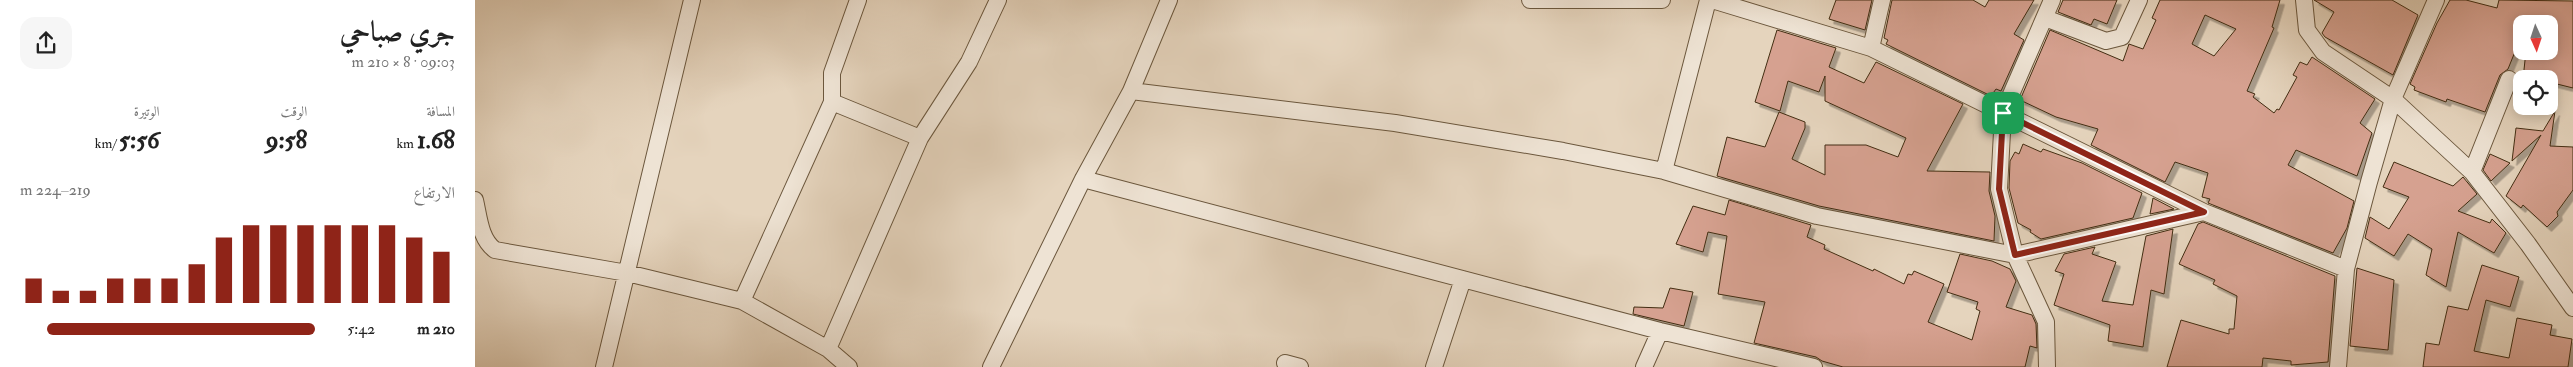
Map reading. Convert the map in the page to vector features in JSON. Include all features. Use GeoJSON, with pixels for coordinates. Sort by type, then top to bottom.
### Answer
{"type":"FeatureCollection","features":[{"type":"Feature","properties":{"kind":"street"},"geometry":{"type":"LineString","coordinates":[[604,367],[692,0]]}},
{"type":"Feature","properties":{"kind":"street"},"geometry":{"type":"LineString","coordinates":[[741,301],[832,102],[832,73],[858,0]]}},
{"type":"Feature","properties":{"kind":"street"},"geometry":{"type":"LineString","coordinates":[[828,349],[920,138],[969,62],[998,0]]}},
{"type":"Feature","properties":{"kind":"street"},"geometry":{"type":"LineString","coordinates":[[991,367],[1083,179],[1131,91],[1169,0]]}},
{"type":"Feature","properties":{"kind":"street"},"geometry":{"type":"LineString","coordinates":[[1530,0],[1662,0]]}},
{"type":"Feature","properties":{"kind":"street"},"geometry":{"type":"LineString","coordinates":[[1663,171],[1710,0],[1871,48],[2204,212],[2346,269]]}},
{"type":"Feature","properties":{"kind":"street"},"geometry":{"type":"LineString","coordinates":[[1871,48],[1882,0]]}},
{"type":"Feature","properties":{"kind":"street"},"geometry":{"type":"LineString","coordinates":[[2047,367],[2046,322],[2015,255],[1999,189],[2003,113],[2052,0]]}},
{"type":"Feature","properties":{"kind":"street"},"geometry":{"type":"LineString","coordinates":[[2045,18],[2106,41],[2121,37],[2139,0]]}},
{"type":"Feature","properties":{"kind":"street"},"geometry":{"type":"LineString","coordinates":[[2304,0],[2307,30],[2323,52],[2393,99],[2472,172],[2529,244],[2573,308]]}},
{"type":"Feature","properties":{"kind":"street"},"geometry":{"type":"LineString","coordinates":[[2338,367],[2346,269],[2393,99],[2436,0]]}},
{"type":"Feature","properties":{"kind":"street"},"geometry":{"type":"LineString","coordinates":[[2472,172],[2509,79]]}},
{"type":"Feature","properties":{"kind":"street"},"geometry":{"type":"LineString","coordinates":[[1131,91],[1395,123],[1563,151],[1663,171],[1817,216],[2015,255],[2204,212]]}},
{"type":"Feature","properties":{"kind":"street"},"geometry":{"type":"LineString","coordinates":[[832,102],[920,138]]}},
{"type":"Feature","properties":{"kind":"street"},"geometry":{"type":"LineString","coordinates":[[1083,179],[1660,331],[1814,367]]}},
{"type":"Feature","properties":{"kind":"street"},"geometry":{"type":"LineString","coordinates":[[475,200],[488,245],[495,250],[627,273],[741,301],[828,349],[849,367]]}},
{"type":"Feature","properties":{"kind":"street"},"geometry":{"type":"LineString","coordinates":[[1433,367],[1463,279]]}},
{"type":"Feature","properties":{"kind":"street"},"geometry":{"type":"LineString","coordinates":[[1644,367],[1660,331]]}},
{"type":"Feature","properties":{"kind":"building"},"geometry":{"type":"Polygon","coordinates":[[[1836,0],[1872,0],[1865,30],[1829,19],[1836,0]]]}},
{"type":"Feature","properties":{"kind":"building"},"geometry":{"type":"Polygon","coordinates":[[[1892,0],[1973,0],[1985,7],[1989,0],[2034,0],[2014,34],[2024,40],[2001,91],[1996,89],[1991,96],[1886,44],[1888,40],[1884,38],[1892,0]]]}},
{"type":"Feature","properties":{"kind":"building"},"geometry":{"type":"Polygon","coordinates":[[[2063,0],[2117,0],[2107,24],[2094,19],[2091,25],[2058,12],[2063,0]]]}},
{"type":"Feature","properties":{"kind":"building"},"geometry":{"type":"Polygon","coordinates":[[[2160,0],[2280,0],[2272,27],[2274,28],[2247,91],[2255,94],[2253,97],[2274,113],[2277,109],[2279,110],[2297,77],[2293,75],[2300,62],[2307,65],[2312,57],[2375,99],[2360,123],[2372,133],[2357,176],[2296,150],[2288,165],[2354,201],[2347,228],[2333,253],[2208,203],[2210,199],[2202,197],[2208,173],[2175,162],[2165,182],[2091,145],[2098,129],[2056,117],[2020,100],[2050,30],[2123,61],[2129,44],[2143,49],[2156,20],[2152,18],[2160,0]],[[2205,15],[2192,44],[2214,56],[2236,29],[2205,15]]]}},
{"type":"Feature","properties":{"kind":"building"},"geometry":{"type":"Polygon","coordinates":[[[2314,0],[2392,0],[2418,15],[2393,75],[2325,37],[2322,33],[2334,12],[2314,0]]]}},
{"type":"Feature","properties":{"kind":"building"},"geometry":{"type":"Polygon","coordinates":[[[2450,0],[2466,0],[2497,8],[2499,0],[2573,1],[2573,88],[2558,84],[2558,70],[2524,70],[2525,60],[2558,60],[2558,15],[2513,15],[2513,57],[2508,69],[2500,75],[2485,112],[2447,99],[2446,102],[2414,90],[2415,87],[2410,84],[2437,23],[2450,0]]]}},
{"type":"Feature","properties":{"kind":"building"},"geometry":{"type":"Polygon","coordinates":[[[1777,30],[1836,48],[1829,67],[1864,83],[1876,62],[1963,104],[1927,171],[1990,172],[1989,191],[1995,216],[1994,241],[1819,206],[1717,176],[1727,137],[1765,147],[1779,112],[1805,122],[1805,128],[1792,159],[1825,175],[1825,145],[1866,145],[1898,157],[1906,138],[1825,101],[1825,76],[1819,92],[1788,81],[1780,111],[1755,102],[1777,30]]]}},
{"type":"Feature","properties":{"kind":"building"},"geometry":{"type":"Polygon","coordinates":[[[2554,115],[2550,146],[2573,147],[2573,190],[2557,212],[2558,216],[2547,227],[2523,205],[2521,208],[2506,196],[2541,135],[2512,161],[2516,128],[2543,131],[2554,115]]]}},
{"type":"Feature","properties":{"kind":"building"},"geometry":{"type":"Polygon","coordinates":[[[2023,144],[2041,152],[2043,149],[2082,163],[2142,193],[2133,218],[2041,239],[2030,232],[2031,230],[2018,223],[2009,188],[2010,161],[2015,152],[2019,154],[2023,144]]]}},
{"type":"Feature","properties":{"kind":"building"},"geometry":{"type":"Polygon","coordinates":[[[2490,154],[2510,163],[2491,181],[2483,170],[2490,154]]]}},
{"type":"Feature","properties":{"kind":"building"},"geometry":{"type":"Polygon","coordinates":[[[2394,162],[2453,186],[2463,177],[2477,194],[2458,211],[2490,223],[2492,219],[2506,233],[2494,253],[2458,232],[2446,287],[2426,275],[2432,249],[2408,234],[2394,256],[2365,238],[2370,217],[2389,229],[2409,197],[2383,187],[2394,162]]]}},
{"type":"Feature","properties":{"kind":"building"},"geometry":{"type":"Polygon","coordinates":[[[2153,198],[2174,209],[2150,214],[2153,198]]]}},
{"type":"Feature","properties":{"kind":"building"},"geometry":{"type":"Polygon","coordinates":[[[1729,200],[1811,225],[1807,237],[1825,245],[1824,249],[1873,271],[1874,269],[1904,284],[1908,274],[1912,275],[1914,271],[1944,284],[1928,322],[1972,340],[1980,311],[1976,309],[1978,302],[1947,292],[1960,254],[1992,261],[2010,269],[2016,281],[2006,307],[2032,315],[2036,324],[2037,348],[2030,346],[2025,367],[1843,367],[1822,361],[1816,357],[1754,343],[1765,302],[1718,294],[1727,236],[1708,232],[1703,252],[1676,244],[1693,206],[1725,215],[1729,200]]]}},
{"type":"Feature","properties":{"kind":"building"},"geometry":{"type":"Polygon","coordinates":[[[2203,222],[2335,276],[2328,362],[2291,365],[2291,361],[2263,358],[2262,367],[2167,367],[2181,320],[2229,334],[2229,329],[2234,329],[2237,296],[2213,284],[2215,280],[2179,264],[2198,224],[2203,222]]]}},
{"type":"Feature","properties":{"kind":"building"},"geometry":{"type":"Polygon","coordinates":[[[2173,229],[2164,294],[2151,290],[2143,347],[2108,341],[2110,325],[2054,305],[2064,274],[2055,271],[2064,254],[2095,247],[2092,254],[2116,262],[2102,301],[2133,305],[2146,236],[2173,229]]]}},
{"type":"Feature","properties":{"kind":"building"},"geometry":{"type":"Polygon","coordinates":[[[2482,265],[2519,277],[2510,307],[2486,300],[2474,351],[2509,358],[2517,318],[2552,325],[2550,335],[2572,339],[2568,367],[2423,367],[2426,343],[2439,345],[2448,306],[2468,310],[2482,265]]]}},
{"type":"Feature","properties":{"kind":"building"},"geometry":{"type":"Polygon","coordinates":[[[2357,268],[2394,280],[2388,350],[2350,346],[2357,268]]]}},
{"type":"Feature","properties":{"kind":"building"},"geometry":{"type":"Polygon","coordinates":[[[1670,288],[1693,292],[1684,326],[1633,314],[1634,307],[1663,308],[1670,288]]]}},
{"type":"Feature","properties":{"kind":"route"},"geometry":{"type":"LineString","coordinates":[[2003,113],[2204,212],[2015,255],[1999,189],[2003,113]]}}]}
